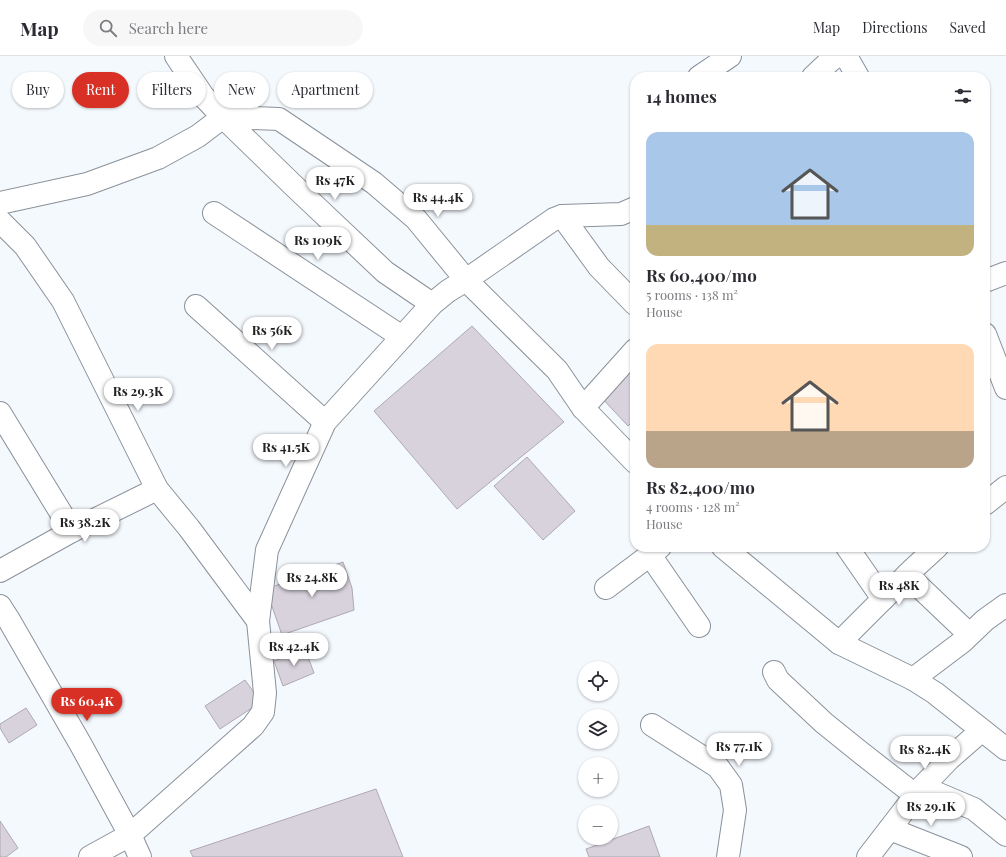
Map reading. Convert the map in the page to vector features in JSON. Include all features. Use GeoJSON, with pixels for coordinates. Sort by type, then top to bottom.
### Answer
{"type":"FeatureCollection","features":[{"type":"Feature","properties":{"kind":"street"},"geometry":{"type":"LineString","coordinates":[[176,56],[203,96],[294,186],[385,272],[432,304]]}},
{"type":"Feature","properties":{"kind":"street"},"geometry":{"type":"LineString","coordinates":[[706,72],[730,56]]}},
{"type":"Feature","properties":{"kind":"street"},"geometry":{"type":"LineString","coordinates":[[819,72],[837,56]]}},
{"type":"Feature","properties":{"kind":"street"},"geometry":{"type":"LineString","coordinates":[[846,56],[855,72]]}},
{"type":"Feature","properties":{"kind":"street"},"geometry":{"type":"LineString","coordinates":[[0,203],[87,184],[158,158],[198,136],[223,117],[279,119],[374,183],[416,219],[466,280],[557,370],[583,408],[630,457]]}},
{"type":"Feature","properties":{"kind":"street"},"geometry":{"type":"LineString","coordinates":[[90,857],[130,835],[253,726],[263,712],[265,693],[258,621],[267,550],[325,422],[432,304],[448,291],[554,219],[562,216],[621,214],[630,210]]}},
{"type":"Feature","properties":{"kind":"street"},"geometry":{"type":"LineString","coordinates":[[214,213],[402,337]]}},
{"type":"Feature","properties":{"kind":"street"},"geometry":{"type":"LineString","coordinates":[[562,216],[598,267],[630,299]]}},
{"type":"Feature","properties":{"kind":"street"},"geometry":{"type":"LineString","coordinates":[[0,221],[25,246],[63,301],[157,489],[189,528],[258,621]]}},
{"type":"Feature","properties":{"kind":"street"},"geometry":{"type":"LineString","coordinates":[[990,279],[1006,273]]}},
{"type":"Feature","properties":{"kind":"street"},"geometry":{"type":"LineString","coordinates":[[196,306],[325,422]]}},
{"type":"Feature","properties":{"kind":"street"},"geometry":{"type":"LineString","coordinates":[[990,347],[1006,388]]}},
{"type":"Feature","properties":{"kind":"street"},"geometry":{"type":"LineString","coordinates":[[583,408],[630,356]]}},
{"type":"Feature","properties":{"kind":"street"},"geometry":{"type":"LineString","coordinates":[[0,413],[72,531]]}},
{"type":"Feature","properties":{"kind":"street"},"geometry":{"type":"LineString","coordinates":[[990,500],[1006,487]]}},
{"type":"Feature","properties":{"kind":"street"},"geometry":{"type":"LineString","coordinates":[[0,571],[72,531],[157,489]]}},
{"type":"Feature","properties":{"kind":"street"},"geometry":{"type":"LineString","coordinates":[[606,588],[654,552]]}},
{"type":"Feature","properties":{"kind":"street"},"geometry":{"type":"LineString","coordinates":[[656,552],[699,626]]}},
{"type":"Feature","properties":{"kind":"street"},"geometry":{"type":"LineString","coordinates":[[729,552],[839,643],[913,679],[935,693],[1006,750]]}},
{"type":"Feature","properties":{"kind":"street"},"geometry":{"type":"LineString","coordinates":[[850,552],[883,599]]}},
{"type":"Feature","properties":{"kind":"street"},"geometry":{"type":"LineString","coordinates":[[839,643],[932,552]]}},
{"type":"Feature","properties":{"kind":"street"},"geometry":{"type":"LineString","coordinates":[[907,575],[969,634]]}},
{"type":"Feature","properties":{"kind":"street"},"geometry":{"type":"LineString","coordinates":[[913,679],[962,642],[985,620],[1006,605]]}},
{"type":"Feature","properties":{"kind":"street"},"geometry":{"type":"LineString","coordinates":[[3,617],[81,745],[130,835],[140,857]]}},
{"type":"Feature","properties":{"kind":"street"},"geometry":{"type":"LineString","coordinates":[[774,672],[778,680],[824,723],[860,752],[919,791],[974,810],[1006,835]]}},
{"type":"Feature","properties":{"kind":"street"},"geometry":{"type":"LineString","coordinates":[[652,725],[718,767],[731,785],[735,810],[728,857]]}},
{"type":"Feature","properties":{"kind":"street"},"geometry":{"type":"LineString","coordinates":[[868,857],[919,791],[949,760],[981,731]]}},
{"type":"Feature","properties":{"kind":"street"},"geometry":{"type":"LineString","coordinates":[[890,829],[961,857]]}},
{"type":"Feature","properties":{"kind":"building"},"geometry":{"type":"Polygon","coordinates":[[[472,326],[564,422],[457,509],[374,411],[472,326]]]}},
{"type":"Feature","properties":{"kind":"building"},"geometry":{"type":"Polygon","coordinates":[[[630,366],[630,424],[628,426],[599,395],[630,366]]]}},
{"type":"Feature","properties":{"kind":"building"},"geometry":{"type":"Polygon","coordinates":[[[527,457],[575,511],[543,540],[494,486],[527,457]]]}},
{"type":"Feature","properties":{"kind":"building"},"geometry":{"type":"Polygon","coordinates":[[[343,562],[352,588],[354,610],[282,635],[266,589],[343,562]]]}},
{"type":"Feature","properties":{"kind":"building"},"geometry":{"type":"Polygon","coordinates":[[[305,649],[314,673],[283,686],[274,661],[305,649]]]}},
{"type":"Feature","properties":{"kind":"building"},"geometry":{"type":"Polygon","coordinates":[[[245,680],[261,702],[220,729],[205,706],[245,680]]]}},
{"type":"Feature","properties":{"kind":"building"},"geometry":{"type":"Polygon","coordinates":[[[26,708],[37,725],[9,743],[0,728],[0,724],[26,708]]]}},
{"type":"Feature","properties":{"kind":"building"},"geometry":{"type":"Polygon","coordinates":[[[376,789],[403,857],[193,857],[190,851],[376,789]]]}},
{"type":"Feature","properties":{"kind":"building"},"geometry":{"type":"Polygon","coordinates":[[[0,821],[18,848],[6,857],[0,857],[0,821]]]}},
{"type":"Feature","properties":{"kind":"building"},"geometry":{"type":"Polygon","coordinates":[[[649,826],[660,857],[589,857],[586,849],[597,845],[618,845],[618,837],[649,826]]]}}]}
